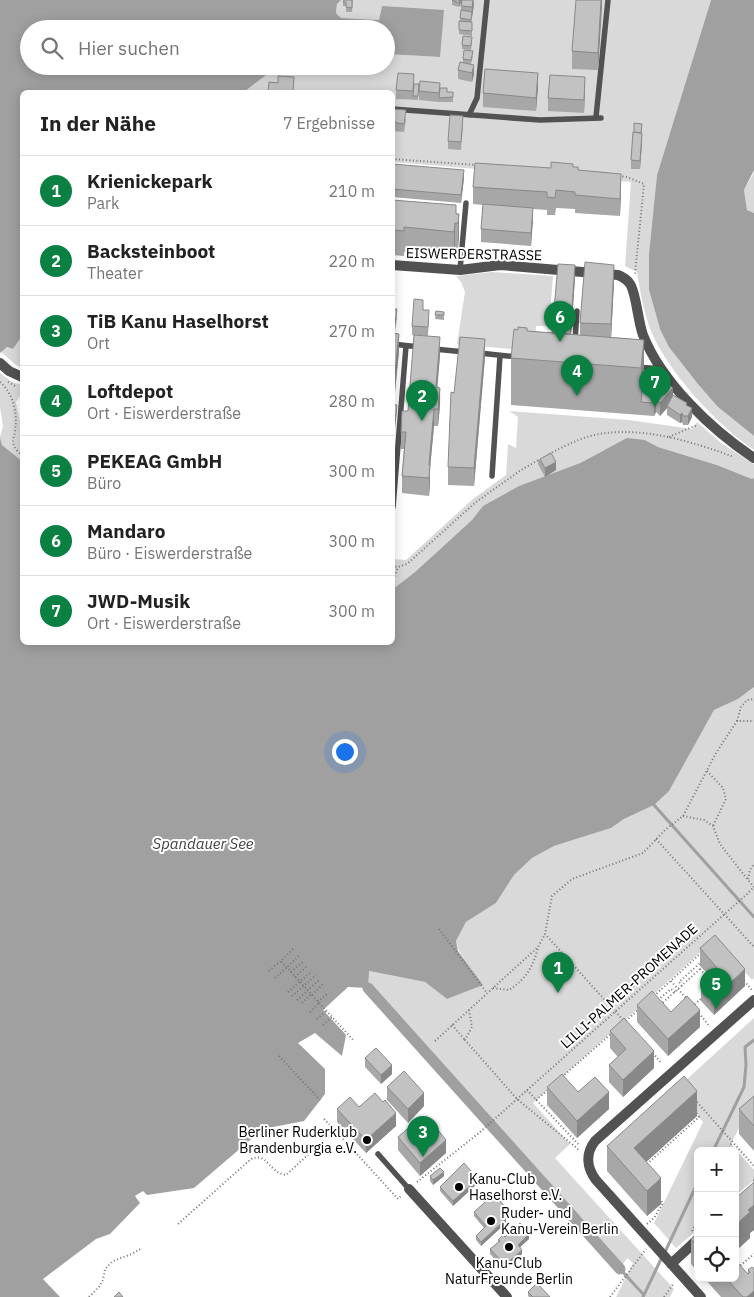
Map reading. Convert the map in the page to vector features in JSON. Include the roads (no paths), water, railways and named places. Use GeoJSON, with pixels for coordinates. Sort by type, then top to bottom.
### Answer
{"type":"FeatureCollection","features":[{"type":"Feature","properties":{"kind":"street","name":"EISWERDERSTRASSE"},"geometry":{"type":"LineString","coordinates":[[395,265],[460,270],[500,265],[618,275],[625,278],[631,285],[643,335],[663,370],[686,400],[706,420],[728,440],[754,458]]}},
{"type":"Feature","properties":{"kind":"street"},"geometry":{"type":"LineString","coordinates":[[0,363],[9,371],[20,376]]}},
{"type":"Feature","properties":{"kind":"street"},"geometry":{"type":"LineString","coordinates":[[701,1297],[590,1173],[588,1156],[591,1146],[595,1141],[754,1000]]}},
{"type":"Feature","properties":{"kind":"street"},"geometry":{"type":"LineString","coordinates":[[409,1188],[507,1297]]}},
{"type":"Feature","properties":{"kind":"street"},"geometry":{"type":"LineString","coordinates":[[668,1260],[694,1242]]}},
{"type":"Feature","properties":{"kind":"lane"},"geometry":{"type":"LineString","coordinates":[[469,115],[477,98],[487,0]]}},
{"type":"Feature","properties":{"kind":"lane"},"geometry":{"type":"LineString","coordinates":[[395,109],[540,120],[599,117],[608,0]]}},
{"type":"Feature","properties":{"kind":"lane"},"geometry":{"type":"LineString","coordinates":[[460,270],[466,203]]}},
{"type":"Feature","properties":{"kind":"lane"},"geometry":{"type":"LineString","coordinates":[[575,345],[577,311]]}},
{"type":"Feature","properties":{"kind":"lane"},"geometry":{"type":"LineString","coordinates":[[395,344],[528,358]]}},
{"type":"Feature","properties":{"kind":"lane"},"geometry":{"type":"LineString","coordinates":[[395,482],[406,346]]}},
{"type":"Feature","properties":{"kind":"lane"},"geometry":{"type":"LineString","coordinates":[[492,476],[500,356]]}},
{"type":"Feature","properties":{"kind":"lane"},"geometry":{"type":"LineString","coordinates":[[629,366],[663,370]]}},
{"type":"Feature","properties":{"kind":"lane"},"geometry":{"type":"LineString","coordinates":[[378,1154],[409,1188]]}},
{"type":"Feature","properties":{"kind":"water"},"geometry":{"type":"Polygon","coordinates":[[[0,0],[341,0],[337,4],[336,13],[341,18],[379,20],[20,20],[20,75],[266,75],[247,90],[20,90],[20,339],[13,349],[7,347],[0,353],[0,0]]]}},
{"type":"Feature","properties":{"kind":"water"},"geometry":{"type":"Polygon","coordinates":[[[711,0],[754,0],[754,170],[744,190],[747,210],[754,213],[754,436],[718,407],[669,347],[660,329],[649,290],[649,255],[657,175],[711,0]]]}},
{"type":"Feature","properties":{"kind":"water"},"geometry":{"type":"Polygon","coordinates":[[[382,6],[444,10],[440,57],[395,54],[395,20],[379,20],[382,6]]]}},
{"type":"Feature","properties":{"kind":"water","name":"Spandauer See"},"geometry":{"type":"Polygon","coordinates":[[[0,437],[2,445],[20,459],[20,645],[395,645],[395,587],[415,572],[472,520],[483,506],[519,486],[580,463],[627,438],[645,440],[658,447],[717,465],[752,479],[754,478],[754,687],[738,699],[714,710],[669,791],[654,805],[624,819],[611,828],[554,846],[532,858],[514,875],[496,903],[466,922],[456,941],[458,951],[483,985],[447,999],[425,982],[369,971],[368,988],[348,987],[323,1010],[346,1035],[342,1056],[315,1033],[298,1043],[325,1069],[325,1094],[304,1121],[263,1129],[194,1188],[147,1195],[143,1191],[135,1196],[140,1203],[110,1234],[96,1239],[43,1279],[60,1297],[0,1297],[0,437]]]}},
{"type":"Feature","properties":{"kind":"waterway"},"geometry":{"type":"LineString","coordinates":[[654,805],[754,917]]}},
{"type":"Feature","properties":{"kind":"waterway"},"geometry":{"type":"LineString","coordinates":[[368,988],[620,1269]]}},
{"type":"Feature","properties":{"kind":"waterway"},"geometry":{"type":"LineString","coordinates":[[715,1147],[744,1087],[745,1047],[754,1040]]}},
{"type":"Feature","properties":{"kind":"waterway"},"geometry":{"type":"LineString","coordinates":[[665,1252],[694,1190]]}},
{"type":"Feature","properties":{"kind":"waterway"},"geometry":{"type":"LineString","coordinates":[[643,1297],[662,1257]]}},
{"type":"Feature","properties":{"kind":"waterway"},"geometry":{"type":"LineString","coordinates":[[620,1269],[644,1295]]}},
{"type":"Feature","properties":{"kind":"place","name":"Mandaro"},"geometry":{"type":"Point","coordinates":[560,342]}},
{"type":"Feature","properties":{"kind":"place","name":"Loftdepot"},"geometry":{"type":"Point","coordinates":[577,396]}},
{"type":"Feature","properties":{"kind":"place","name":"JWD-Musik"},"geometry":{"type":"Point","coordinates":[655,407]}},
{"type":"Feature","properties":{"kind":"place","name":"Backsteinboot"},"geometry":{"type":"Point","coordinates":[422,421]}},
{"type":"Feature","properties":{"kind":"place","name":"Krienickepark"},"geometry":{"type":"Point","coordinates":[558,993]}},
{"type":"Feature","properties":{"kind":"place","name":"PEKEAG GmbH"},"geometry":{"type":"Point","coordinates":[716,1009]}},
{"type":"Feature","properties":{"kind":"place","name":"Berliner Ruderklub Brandenburgia e.V."},"geometry":{"type":"Point","coordinates":[367,1140]}},
{"type":"Feature","properties":{"kind":"place","name":"TiB Kanu Haselhorst"},"geometry":{"type":"Point","coordinates":[423,1157]}},
{"type":"Feature","properties":{"kind":"place","name":"Kanu-Club Haselhorst e.V."},"geometry":{"type":"Point","coordinates":[459,1187]}},
{"type":"Feature","properties":{"kind":"place","name":"Ruder- und Kanu-Verein Berlin"},"geometry":{"type":"Point","coordinates":[491,1221]}},
{"type":"Feature","properties":{"kind":"place","name":"Kanu-Club NaturFreunde Berlin"},"geometry":{"type":"Point","coordinates":[509,1247]}}]}
